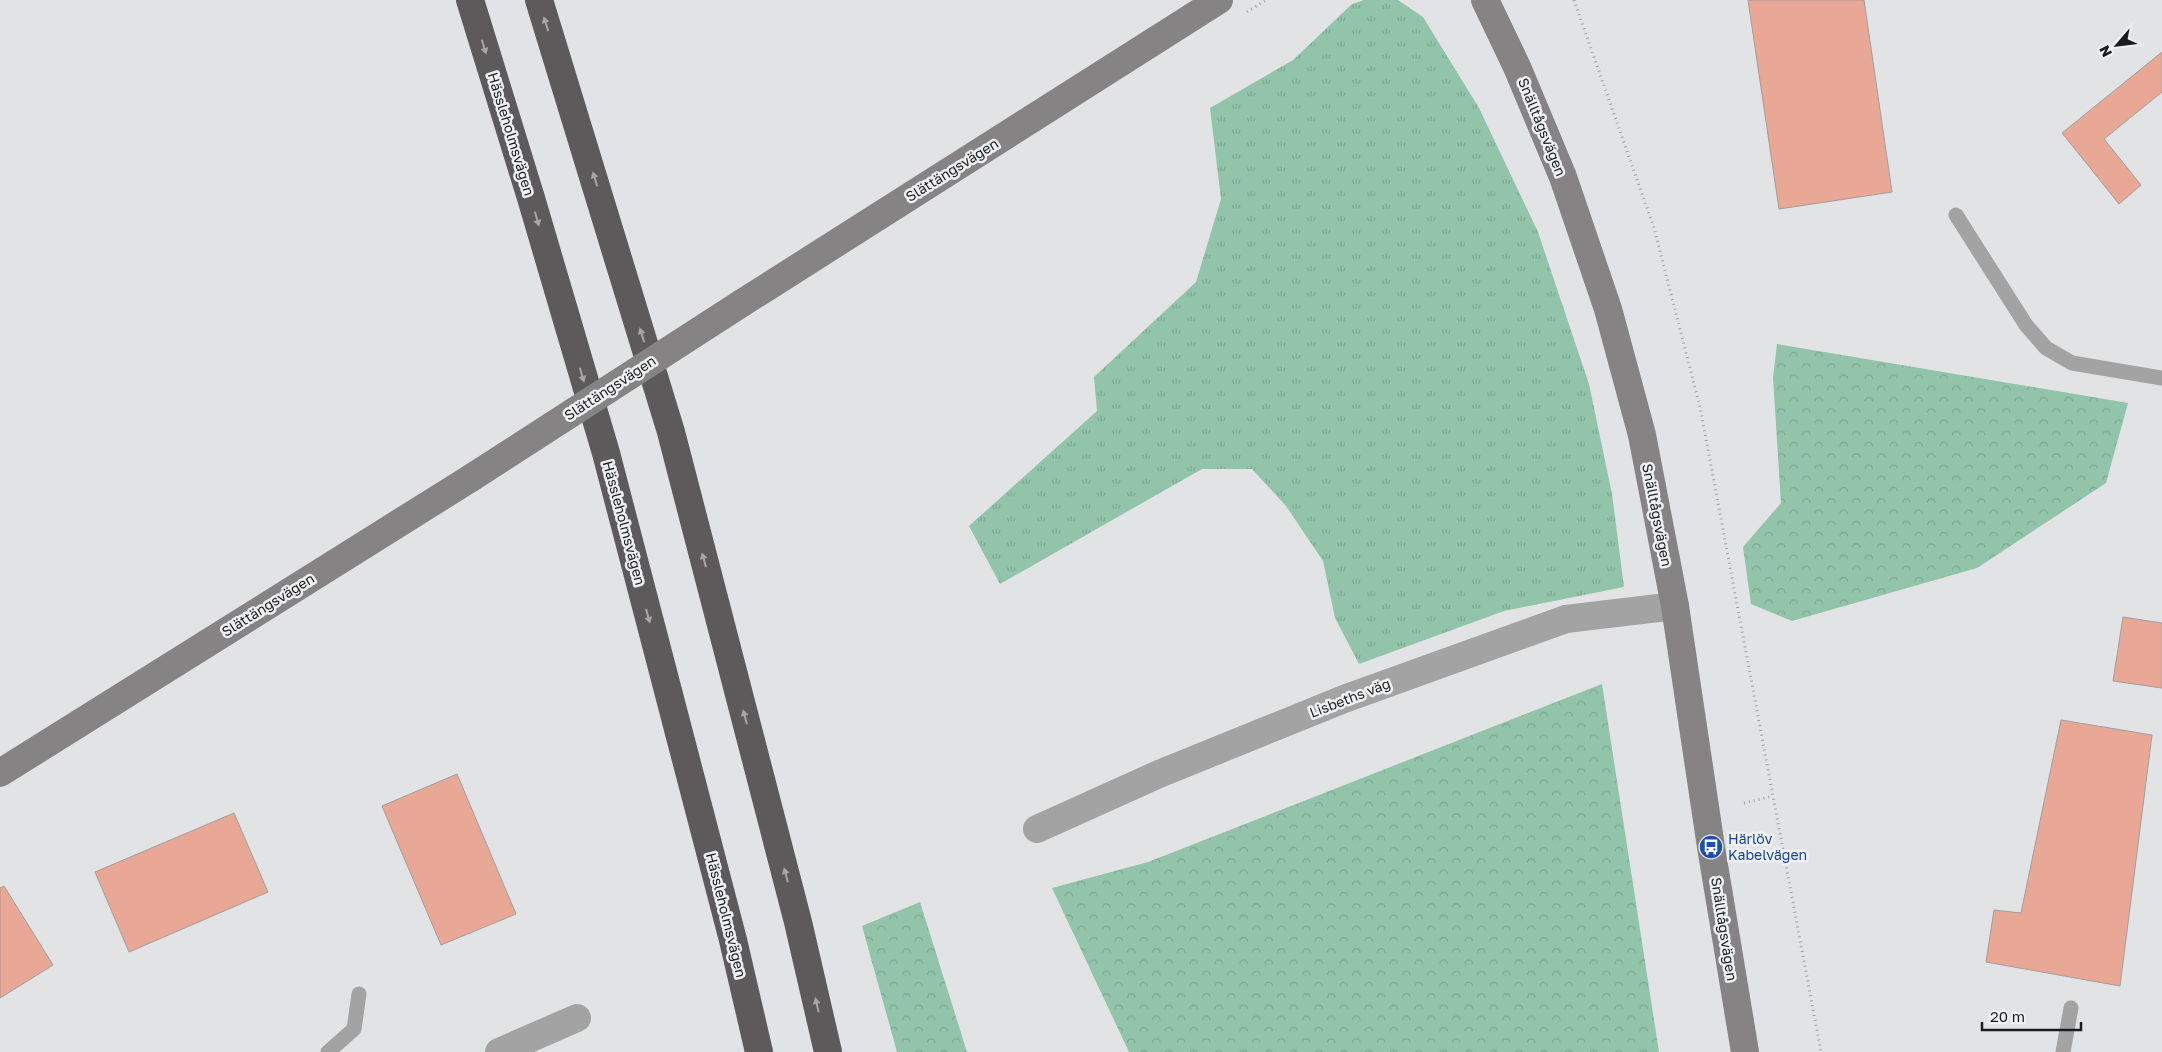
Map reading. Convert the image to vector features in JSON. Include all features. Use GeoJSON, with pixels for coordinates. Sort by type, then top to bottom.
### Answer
{"type":"FeatureCollection","features":[{"type":"Feature","properties":{"kind":"highway","name":"Hässleholmsvägen"},"geometry":{"type":"LineString","coordinates":[[470,0],[606,453],[733,940],[759,1052]]}},
{"type":"Feature","properties":{"kind":"highway"},"geometry":{"type":"LineString","coordinates":[[539,0],[671,432],[798,922],[828,1052]]}},
{"type":"Feature","properties":{"kind":"street","name":"Slättängsvägen"},"geometry":{"type":"LineString","coordinates":[[0,773],[471,478],[742,303],[1219,0]]}},
{"type":"Feature","properties":{"kind":"street","name":"Snälltågsvägen"},"geometry":{"type":"LineString","coordinates":[[1485,0],[1517,67],[1563,178],[1608,308],[1642,435],[1674,606],[1745,1052]]}},
{"type":"Feature","properties":{"kind":"street","name":"Lisbeths väg"},"geometry":{"type":"LineString","coordinates":[[1037,829],[1159,774],[1344,699],[1557,622],[1566,619],[1674,606]]}},
{"type":"Feature","properties":{"kind":"street"},"geometry":{"type":"LineString","coordinates":[[498,1052],[577,1018]]}},
{"type":"Feature","properties":{"kind":"lane"},"geometry":{"type":"LineString","coordinates":[[1956,215],[2026,325],[2046,348],[2072,363],[2162,378]]}},
{"type":"Feature","properties":{"kind":"lane"},"geometry":{"type":"LineString","coordinates":[[328,1052],[354,1029],[359,994]]}},
{"type":"Feature","properties":{"kind":"lane"},"geometry":{"type":"LineString","coordinates":[[2064,1052],[2071,1008]]}},
{"type":"Feature","properties":{"kind":"path"},"geometry":{"type":"LineString","coordinates":[[1574,0],[1654,228],[1700,407],[1822,1052]]}},
{"type":"Feature","properties":{"kind":"path"},"geometry":{"type":"LineString","coordinates":[[1744,803],[1773,796]]}},
{"type":"Feature","properties":{"kind":"green space"},"geometry":{"type":"Polygon","coordinates":[[[1364,0],[1398,0],[1423,17],[1479,108],[1538,232],[1589,384],[1612,494],[1624,587],[1504,611],[1359,664],[1335,618],[1323,561],[1286,506],[1252,469],[1202,469],[1000,584],[969,526],[1097,411],[1094,377],[1196,282],[1221,199],[1210,108],[1293,60],[1352,4],[1364,0]]]}},
{"type":"Feature","properties":{"kind":"green space"},"geometry":{"type":"Polygon","coordinates":[[[1777,344],[2128,403],[2106,483],[1977,568],[1792,621],[1751,604],[1743,547],[1781,503],[1773,378],[1777,344]]]}},
{"type":"Feature","properties":{"kind":"green space"},"geometry":{"type":"Polygon","coordinates":[[[1602,684],[1659,1052],[1129,1052],[1052,888],[1148,862],[1602,684]]]}},
{"type":"Feature","properties":{"kind":"green space"},"geometry":{"type":"Polygon","coordinates":[[[920,902],[967,1052],[897,1052],[862,926],[920,902]]]}},
{"type":"Feature","properties":{"kind":"building"},"geometry":{"type":"Polygon","coordinates":[[[1748,0],[1864,0],[1892,192],[1779,209],[1748,0]]]}},
{"type":"Feature","properties":{"kind":"building"},"geometry":{"type":"Polygon","coordinates":[[[2162,52],[2162,92],[2104,139],[2141,185],[2119,204],[2062,133],[2162,52]]]}},
{"type":"Feature","properties":{"kind":"building"},"geometry":{"type":"Polygon","coordinates":[[[2123,617],[2162,623],[2162,688],[2113,681],[2123,617]]]}},
{"type":"Feature","properties":{"kind":"building"},"geometry":{"type":"Polygon","coordinates":[[[2061,720],[2152,735],[2120,986],[1986,962],[1994,910],[2021,913],[2061,720]]]}},
{"type":"Feature","properties":{"kind":"building"},"geometry":{"type":"Polygon","coordinates":[[[457,774],[516,914],[441,945],[382,806],[457,774]]]}},
{"type":"Feature","properties":{"kind":"building"},"geometry":{"type":"Polygon","coordinates":[[[234,813],[268,892],[129,952],[95,872],[234,813]]]}},
{"type":"Feature","properties":{"kind":"building"},"geometry":{"type":"Polygon","coordinates":[[[4,886],[53,965],[0,998],[0,888],[4,886]]]}},
{"type":"Feature","properties":{"kind":"place","name":"Härlöv Kabelvägen"},"geometry":{"type":"Point","coordinates":[1711,847]}}]}
